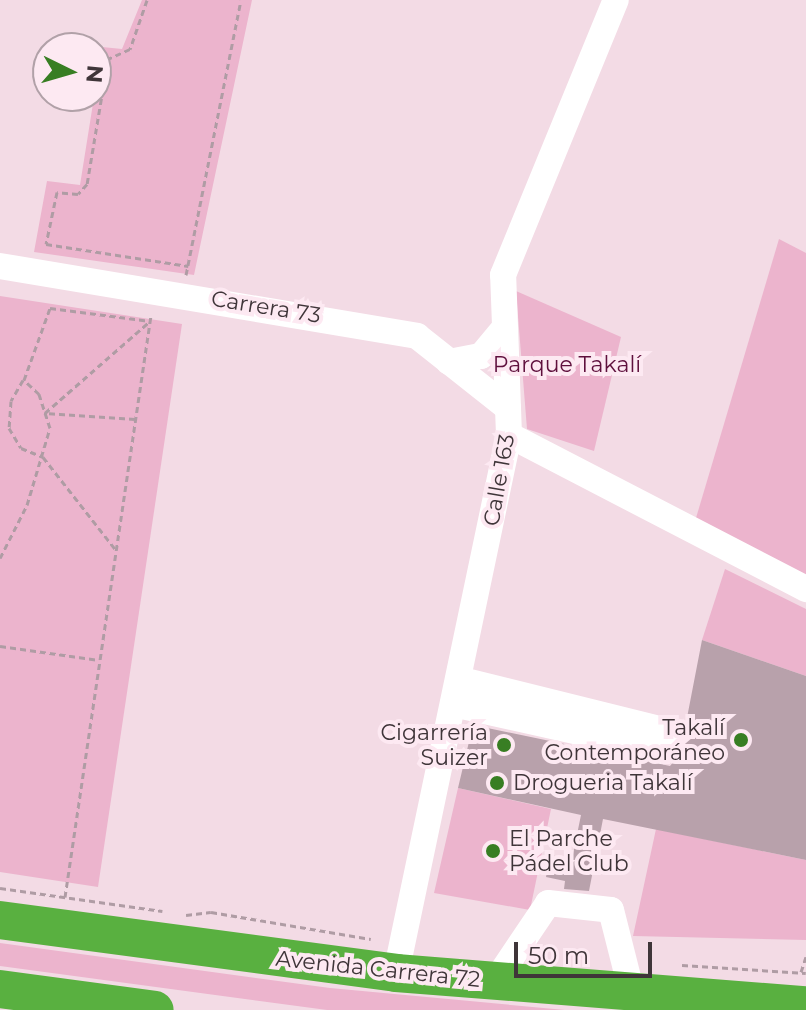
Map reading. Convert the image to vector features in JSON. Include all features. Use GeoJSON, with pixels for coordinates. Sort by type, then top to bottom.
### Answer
{"type":"FeatureCollection","features":[{"type":"Feature","properties":{"kind":"highway","name":"Avenida Carrera 72"},"geometry":{"type":"LineString","coordinates":[[0,920],[396,973],[806,1005]]}},
{"type":"Feature","properties":{"kind":"highway"},"geometry":{"type":"LineString","coordinates":[[0,989],[155,1010]]}},
{"type":"Feature","properties":{"kind":"street","name":"Calle 163"},"geometry":{"type":"LineString","coordinates":[[396,973],[509,435],[502,331],[510,254],[616,0]]}},
{"type":"Feature","properties":{"kind":"street","name":"Carrera 73"},"geometry":{"type":"LineString","coordinates":[[0,266],[182,294],[417,336],[508,408]]}},
{"type":"Feature","properties":{"kind":"street"},"geometry":{"type":"LineString","coordinates":[[449,362],[481,356],[502,331]]}},
{"type":"Feature","properties":{"kind":"street"},"geometry":{"type":"LineString","coordinates":[[509,435],[806,589]]}},
{"type":"Feature","properties":{"kind":"street"},"geometry":{"type":"LineString","coordinates":[[456,692],[512,705],[668,731],[664,751],[512,705]]}},
{"type":"Feature","properties":{"kind":"street"},"geometry":{"type":"LineString","coordinates":[[495,982],[548,903],[611,910],[632,993]]}},
{"type":"Feature","properties":{"kind":"path"},"geometry":{"type":"LineString","coordinates":[[147,0],[130,49],[108,59],[87,184],[78,194],[57,192],[46,244],[188,266]]}},
{"type":"Feature","properties":{"kind":"path"},"geometry":{"type":"LineString","coordinates":[[182,294],[241,0]]}},
{"type":"Feature","properties":{"kind":"path"},"geometry":{"type":"LineString","coordinates":[[60,929],[155,290]]}},
{"type":"Feature","properties":{"kind":"path"},"geometry":{"type":"LineString","coordinates":[[116,550],[43,457],[21,448],[9,428],[11,401],[24,380],[50,308],[150,321]]}},
{"type":"Feature","properties":{"kind":"path"},"geometry":{"type":"LineString","coordinates":[[45,413],[150,321]]}},
{"type":"Feature","properties":{"kind":"path"},"geometry":{"type":"LineString","coordinates":[[0,558],[43,457],[45,413],[24,380]]}},
{"type":"Feature","properties":{"kind":"path"},"geometry":{"type":"LineString","coordinates":[[45,413],[135,419]]}},
{"type":"Feature","properties":{"kind":"path"},"geometry":{"type":"LineString","coordinates":[[0,646],[100,660]]}},
{"type":"Feature","properties":{"kind":"green space"},"geometry":{"type":"Polygon","coordinates":[[[142,0],[252,0],[194,275],[34,252],[47,181],[80,185],[92,112],[112,112],[112,48],[122,49],[142,0]]]}},
{"type":"Feature","properties":{"kind":"green space"},"geometry":{"type":"Polygon","coordinates":[[[779,239],[806,253],[806,576],[696,518],[779,239]]]}},
{"type":"Feature","properties":{"kind":"green space","name":"Parque Takalí"},"geometry":{"type":"Polygon","coordinates":[[[516,291],[621,337],[594,451],[527,429],[516,291]]]}},
{"type":"Feature","properties":{"kind":"green space"},"geometry":{"type":"Polygon","coordinates":[[[0,296],[182,324],[98,887],[0,872],[0,296]]]}},
{"type":"Feature","properties":{"kind":"green space"},"geometry":{"type":"Polygon","coordinates":[[[725,569],[806,609],[806,676],[702,640],[725,569]]]}},
{"type":"Feature","properties":{"kind":"green space","name":"El Parche Pádel Club"},"geometry":{"type":"Polygon","coordinates":[[[458,788],[551,809],[530,910],[434,893],[458,788]]]}},
{"type":"Feature","properties":{"kind":"green space"},"geometry":{"type":"Polygon","coordinates":[[[656,829],[806,860],[806,940],[633,936],[656,829]]]}},
{"type":"Feature","properties":{"kind":"green space"},"geometry":{"type":"Polygon","coordinates":[[[0,943],[330,988],[565,1010],[327,1010],[0,966],[0,943]]]}},
{"type":"Feature","properties":{"kind":"building","name":"Takalí Contemporáneo"},"geometry":{"type":"Polygon","coordinates":[[[702,640],[806,676],[806,860],[603,819],[589,891],[564,889],[565,881],[546,877],[550,855],[572,859],[581,815],[458,788],[473,725],[670,766],[680,754],[702,640]]]}},
{"type":"Feature","properties":{"kind":"place","name":"Takalí Contemporáneo"},"geometry":{"type":"Point","coordinates":[741,740]}},
{"type":"Feature","properties":{"kind":"place","name":"Cigarrería Suizer"},"geometry":{"type":"Point","coordinates":[504,745]}},
{"type":"Feature","properties":{"kind":"place","name":"Drogueria Takalí"},"geometry":{"type":"Point","coordinates":[497,783]}},
{"type":"Feature","properties":{"kind":"place","name":"El Parche Pádel Club"},"geometry":{"type":"Point","coordinates":[493,851]}}]}
